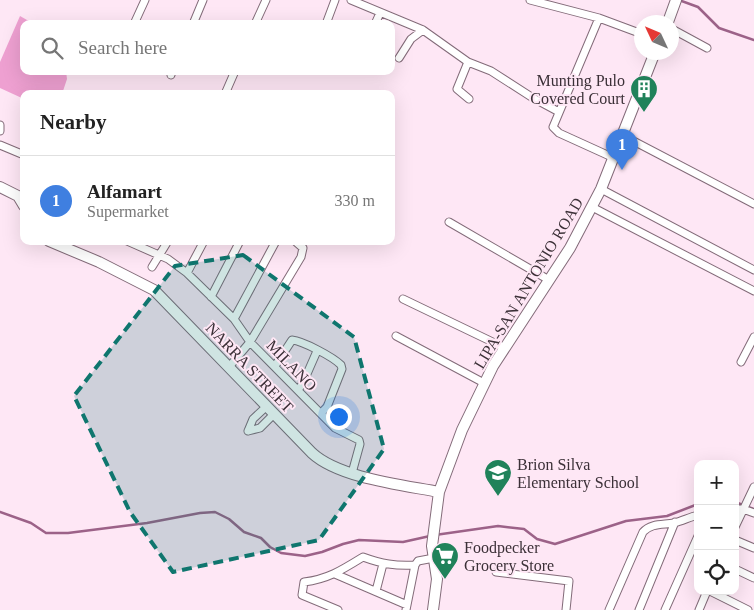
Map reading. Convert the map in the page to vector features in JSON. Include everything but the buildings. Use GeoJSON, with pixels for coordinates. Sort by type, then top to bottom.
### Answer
{"type":"FeatureCollection","features":[{"type":"Feature","properties":{"kind":"main road"},"geometry":{"type":"LineString","coordinates":[[671,15],[676,0]]}},
{"type":"Feature","properties":{"kind":"main road","name":"LIPA-SAN ANTONIO ROAD"},"geometry":{"type":"LineString","coordinates":[[433,610],[437,579],[432,546],[439,492],[462,430],[484,383],[570,248],[592,207],[614,158],[652,60]]}},
{"type":"Feature","properties":{"kind":"main road"},"geometry":{"type":"LineString","coordinates":[[0,187],[18,196],[20,199]]}},
{"type":"Feature","properties":{"kind":"main road","name":"NARRA STREET"},"geometry":{"type":"LineString","coordinates":[[58,245],[99,262],[154,290],[317,458],[331,466],[352,473],[439,492]]}},
{"type":"Feature","properties":{"kind":"street"},"geometry":{"type":"LineString","coordinates":[[136,20],[145,0]]}},
{"type":"Feature","properties":{"kind":"street"},"geometry":{"type":"LineString","coordinates":[[195,20],[203,0]]}},
{"type":"Feature","properties":{"kind":"street"},"geometry":{"type":"LineString","coordinates":[[257,20],[266,0]]}},
{"type":"Feature","properties":{"kind":"street"},"geometry":{"type":"LineString","coordinates":[[328,20],[335,0]]}},
{"type":"Feature","properties":{"kind":"street"},"geometry":{"type":"LineString","coordinates":[[351,0],[423,30],[468,62],[492,71],[533,98],[559,112]]}},
{"type":"Feature","properties":{"kind":"street"},"geometry":{"type":"LineString","coordinates":[[530,0],[598,18],[634,31]]}},
{"type":"Feature","properties":{"kind":"street"},"geometry":{"type":"LineString","coordinates":[[377,20],[380,13]]}},
{"type":"Feature","properties":{"kind":"street"},"geometry":{"type":"LineString","coordinates":[[598,18],[553,127],[559,133],[614,158]]}},
{"type":"Feature","properties":{"kind":"street"},"geometry":{"type":"LineString","coordinates":[[399,58],[411,39],[423,30]]}},
{"type":"Feature","properties":{"kind":"street"},"geometry":{"type":"LineString","coordinates":[[679,33],[706,48]]}},
{"type":"Feature","properties":{"kind":"street"},"geometry":{"type":"LineString","coordinates":[[468,62],[457,89],[469,99]]}},
{"type":"Feature","properties":{"kind":"street"},"geometry":{"type":"LineString","coordinates":[[227,90],[233,75]]}},
{"type":"Feature","properties":{"kind":"street"},"geometry":{"type":"LineString","coordinates":[[0,125],[0,132]]}},
{"type":"Feature","properties":{"kind":"street"},"geometry":{"type":"LineString","coordinates":[[622,135],[754,204]]}},
{"type":"Feature","properties":{"kind":"street"},"geometry":{"type":"LineString","coordinates":[[0,145],[20,153]]}},
{"type":"Feature","properties":{"kind":"street"},"geometry":{"type":"LineString","coordinates":[[601,189],[754,270]]}},
{"type":"Feature","properties":{"kind":"street"},"geometry":{"type":"LineString","coordinates":[[592,207],[754,290]]}},
{"type":"Feature","properties":{"kind":"street"},"geometry":{"type":"LineString","coordinates":[[449,222],[549,280]]}},
{"type":"Feature","properties":{"kind":"street","name":"MILANO"},"geometry":{"type":"LineString","coordinates":[[135,245],[168,259],[187,273],[234,319],[250,342],[335,428],[360,441],[352,473]]}},
{"type":"Feature","properties":{"kind":"street"},"geometry":{"type":"LineString","coordinates":[[152,267],[165,245]]}},
{"type":"Feature","properties":{"kind":"street"},"geometry":{"type":"LineString","coordinates":[[187,273],[202,245]]}},
{"type":"Feature","properties":{"kind":"street"},"geometry":{"type":"LineString","coordinates":[[211,297],[238,245]]}},
{"type":"Feature","properties":{"kind":"street"},"geometry":{"type":"LineString","coordinates":[[234,319],[274,245]]}},
{"type":"Feature","properties":{"kind":"street"},"geometry":{"type":"LineString","coordinates":[[229,366],[250,342],[302,257],[303,248],[300,245]]}},
{"type":"Feature","properties":{"kind":"street"},"geometry":{"type":"LineString","coordinates":[[403,300],[505,348]]}},
{"type":"Feature","properties":{"kind":"street"},"geometry":{"type":"LineString","coordinates":[[396,336],[484,383]]}},
{"type":"Feature","properties":{"kind":"street"},"geometry":{"type":"LineString","coordinates":[[741,362],[754,337]]}},
{"type":"Feature","properties":{"kind":"street"},"geometry":{"type":"LineString","coordinates":[[275,366],[292,340],[296,340],[341,365],[342,369],[327,407],[321,414]]}},
{"type":"Feature","properties":{"kind":"street"},"geometry":{"type":"LineString","coordinates":[[298,390],[317,351]]}},
{"type":"Feature","properties":{"kind":"street"},"geometry":{"type":"LineString","coordinates":[[739,517],[754,487]]}},
{"type":"Feature","properties":{"kind":"street"},"geometry":{"type":"LineString","coordinates":[[745,503],[754,513]]}},
{"type":"Feature","properties":{"kind":"street"},"geometry":{"type":"LineString","coordinates":[[609,610],[643,532],[653,525],[694,517]]}},
{"type":"Feature","properties":{"kind":"street"},"geometry":{"type":"LineString","coordinates":[[639,610],[675,522]]}},
{"type":"Feature","properties":{"kind":"street"},"geometry":{"type":"LineString","coordinates":[[739,542],[754,548]]}},
{"type":"Feature","properties":{"kind":"street"},"geometry":{"type":"LineString","coordinates":[[665,610],[694,545]]}},
{"type":"Feature","properties":{"kind":"street"},"geometry":{"type":"LineString","coordinates":[[338,610],[302,595],[304,582],[322,580],[362,557],[383,564],[415,565]]}},
{"type":"Feature","properties":{"kind":"street"},"geometry":{"type":"LineString","coordinates":[[335,574],[376,591],[406,607],[415,565],[418,561],[434,558]]}},
{"type":"Feature","properties":{"kind":"street"},"geometry":{"type":"LineString","coordinates":[[376,591],[383,564]]}},
{"type":"Feature","properties":{"kind":"street"},"geometry":{"type":"LineString","coordinates":[[739,571],[754,578]]}},
{"type":"Feature","properties":{"kind":"street"},"geometry":{"type":"LineString","coordinates":[[496,572],[569,581],[566,610]]}},
{"type":"Feature","properties":{"kind":"street"},"geometry":{"type":"LineString","coordinates":[[699,610],[706,595]]}},
{"type":"Feature","properties":{"kind":"street"},"geometry":{"type":"LineString","coordinates":[[714,595],[734,607],[748,610]]}},
{"type":"Feature","properties":{"kind":"highlighted area"},"geometry":{"type":"Polygon","coordinates":[[[243,255],[354,337],[384,449],[319,540],[173,572],[130,512],[74,396],[175,266],[243,255]]]}},
{"type":"Feature","properties":{"kind":"shaded area"},"geometry":{"type":"Polygon","coordinates":[[[20,16],[27,20],[20,20],[20,75],[66,75],[63,90],[20,90],[20,97],[0,88],[0,62],[20,16]]]}},
{"type":"Feature","properties":{"kind":"waterway"},"geometry":{"type":"LineString","coordinates":[[679,0],[698,7],[719,28],[754,40]]}},
{"type":"Feature","properties":{"kind":"waterway"},"geometry":{"type":"LineString","coordinates":[[739,503],[754,509]]}},
{"type":"Feature","properties":{"kind":"waterway"},"geometry":{"type":"LineString","coordinates":[[435,535],[498,526],[524,529],[537,539],[555,544],[626,521],[667,516],[695,505]]}},
{"type":"Feature","properties":{"kind":"waterway"},"geometry":{"type":"LineString","coordinates":[[0,512],[31,523],[46,533],[68,533],[215,512],[229,519],[244,532],[261,538],[270,547],[281,553],[305,556],[359,540],[403,542],[430,536]]}},
{"type":"Feature","properties":{"kind":"place","name":"Munting Pulo Covered Court"},"geometry":{"type":"Point","coordinates":[644,113]}},
{"type":"Feature","properties":{"kind":"place","name":"Alfamart"},"geometry":{"type":"Point","coordinates":[622,170]}},
{"type":"Feature","properties":{"kind":"place","name":"Brion Silva Elementary School"},"geometry":{"type":"Point","coordinates":[498,497]}},
{"type":"Feature","properties":{"kind":"place","name":"Foodpecker Grocery Store"},"geometry":{"type":"Point","coordinates":[445,580]}}]}
